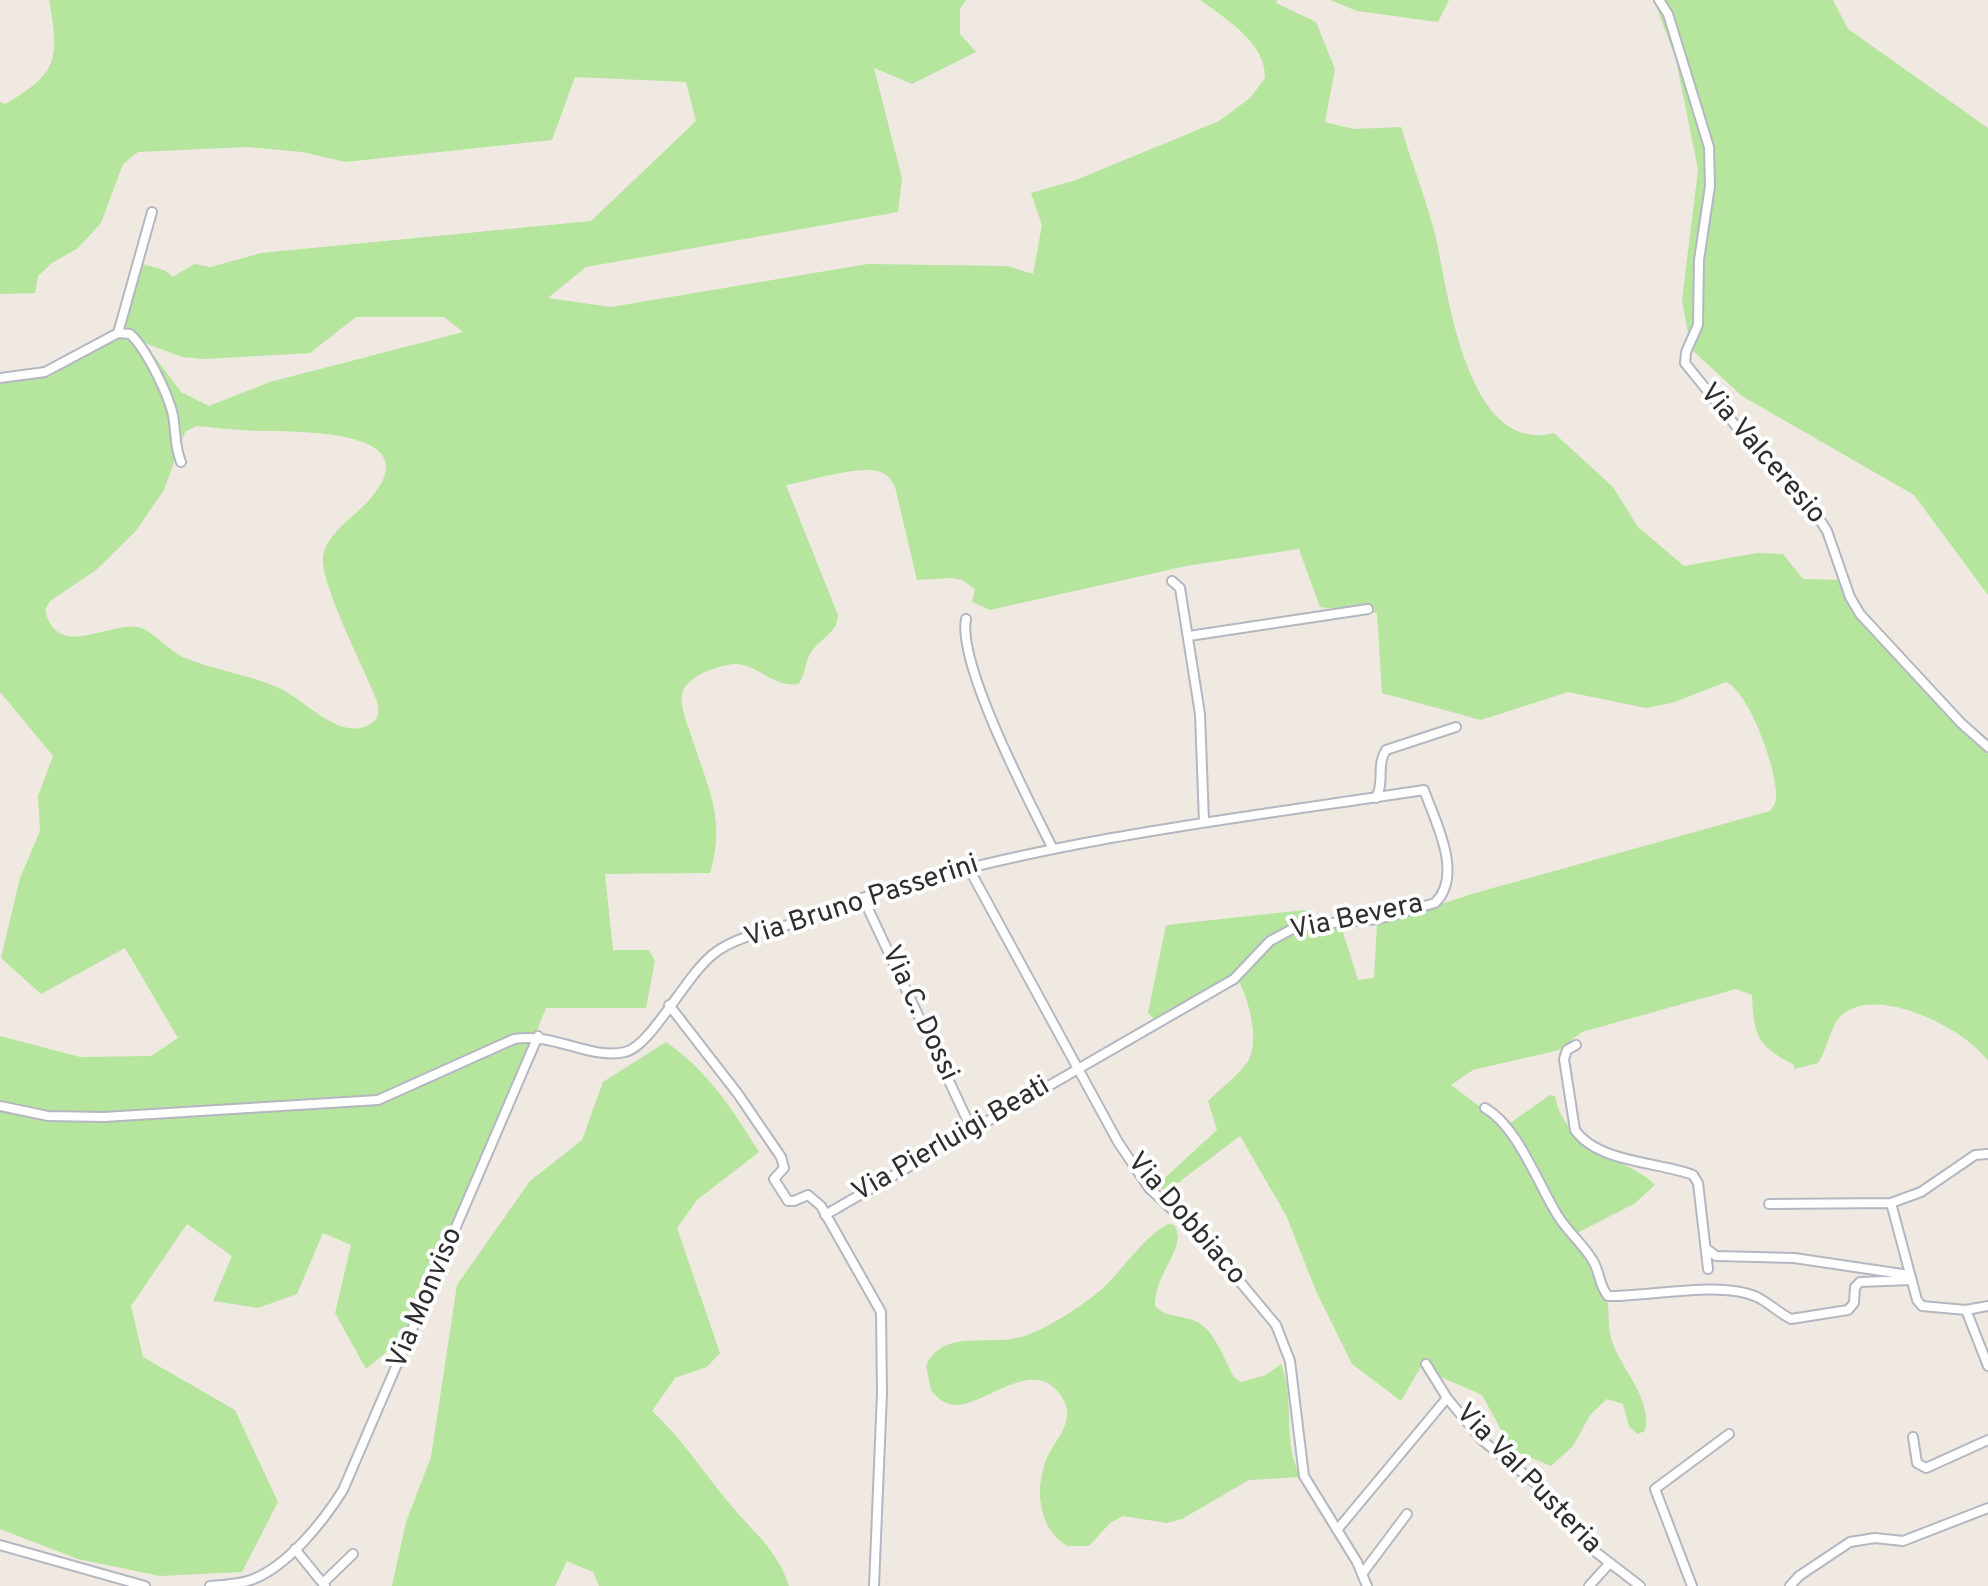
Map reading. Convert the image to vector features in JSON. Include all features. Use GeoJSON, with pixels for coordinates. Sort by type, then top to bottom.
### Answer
{"type":"FeatureCollection","features":[{"type":"Feature","properties":{"kind":"street","name":"Via Valceresio"},"geometry":{"type":"LineString","coordinates":[[1659,0],[1668,14],[1710,147],[1698,324],[1685,363],[1753,447],[1815,512],[1860,614],[1988,747]]}},
{"type":"Feature","properties":{"kind":"street"},"geometry":{"type":"LineString","coordinates":[[118,333],[152,212]]}},
{"type":"Feature","properties":{"kind":"street"},"geometry":{"type":"LineString","coordinates":[[0,378],[45,372],[118,333],[130,334],[169,401],[174,442],[181,462]]}},
{"type":"Feature","properties":{"kind":"street"},"geometry":{"type":"LineString","coordinates":[[1172,581],[1180,588],[1200,714],[1204,822]]}},
{"type":"Feature","properties":{"kind":"street"},"geometry":{"type":"LineString","coordinates":[[1189,636],[1368,609]]}},
{"type":"Feature","properties":{"kind":"street"},"geometry":{"type":"LineString","coordinates":[[966,619],[964,641],[986,703],[1052,849]]}},
{"type":"Feature","properties":{"kind":"street"},"geometry":{"type":"LineString","coordinates":[[1376,798],[1386,750],[1456,727]]}},
{"type":"Feature","properties":{"kind":"street","name":"Via Bruno Passerini"},"geometry":{"type":"LineString","coordinates":[[538,1036],[594,1051],[624,1052],[636,1048],[717,950],[863,898],[968,867],[1121,834],[1424,790]]}},
{"type":"Feature","properties":{"kind":"street","name":"Via Bevera"},"geometry":{"type":"LineString","coordinates":[[1079,1067],[1234,979],[1282,933],[1298,926],[1379,919],[1436,903],[1446,886],[1448,870],[1424,790]]}},
{"type":"Feature","properties":{"kind":"street","name":"Via Dobbiaco"},"geometry":{"type":"LineString","coordinates":[[968,867],[1118,1142],[1150,1188],[1206,1241],[1276,1325],[1290,1361],[1304,1476],[1368,1586]]}},
{"type":"Feature","properties":{"kind":"street","name":"Via C. Dossi"},"geometry":{"type":"LineString","coordinates":[[863,898],[972,1130]]}},
{"type":"Feature","properties":{"kind":"street"},"geometry":{"type":"LineString","coordinates":[[669,1005],[781,1157],[784,1168],[774,1179],[788,1200],[794,1202],[808,1195],[825,1215],[881,1312],[882,1393],[874,1586]]}},
{"type":"Feature","properties":{"kind":"street"},"geometry":{"type":"LineString","coordinates":[[0,1106],[48,1116],[104,1117],[378,1100],[514,1039],[538,1036]]}},
{"type":"Feature","properties":{"kind":"street","name":"Via Monviso"},"geometry":{"type":"LineString","coordinates":[[210,1586],[250,1580],[274,1567],[295,1549],[343,1490],[538,1036]]}},
{"type":"Feature","properties":{"kind":"street"},"geometry":{"type":"LineString","coordinates":[[1576,1044],[1567,1050],[1564,1059],[1574,1130],[1580,1137],[1626,1160],[1693,1176],[1698,1183],[1708,1269]]}},
{"type":"Feature","properties":{"kind":"street","name":"Via Pierluigi Beati"},"geometry":{"type":"LineString","coordinates":[[825,1215],[1079,1067]]}},
{"type":"Feature","properties":{"kind":"street"},"geometry":{"type":"LineString","coordinates":[[1485,1108],[1494,1113],[1523,1153],[1554,1210],[1596,1264],[1603,1292],[1608,1296],[1742,1292],[1759,1298],[1790,1319],[1848,1310],[1860,1282],[1910,1277]]}},
{"type":"Feature","properties":{"kind":"street"},"geometry":{"type":"LineString","coordinates":[[1768,1204],[1891,1204],[1921,1192],[1975,1155],[1988,1154]]}},
{"type":"Feature","properties":{"kind":"street"},"geometry":{"type":"LineString","coordinates":[[1891,1204],[1910,1277],[1922,1306],[1966,1310],[1988,1306]]}},
{"type":"Feature","properties":{"kind":"street"},"geometry":{"type":"LineString","coordinates":[[1705,1245],[1716,1256],[1794,1258],[1910,1277]]}},
{"type":"Feature","properties":{"kind":"street"},"geometry":{"type":"LineString","coordinates":[[1966,1310],[1988,1366]]}},
{"type":"Feature","properties":{"kind":"street","name":"Via Val Pusteria"},"geometry":{"type":"LineString","coordinates":[[1426,1364],[1447,1398],[1482,1440],[1552,1499],[1575,1532],[1609,1564],[1640,1586]]}},
{"type":"Feature","properties":{"kind":"street"},"geometry":{"type":"LineString","coordinates":[[1336,1530],[1447,1398]]}},
{"type":"Feature","properties":{"kind":"street"},"geometry":{"type":"LineString","coordinates":[[1692,1586],[1655,1489],[1730,1434]]}},
{"type":"Feature","properties":{"kind":"street"},"geometry":{"type":"LineString","coordinates":[[1913,1438],[1916,1463],[1926,1468],[1988,1440]]}},
{"type":"Feature","properties":{"kind":"street"},"geometry":{"type":"LineString","coordinates":[[1790,1586],[1850,1542],[1864,1538],[1902,1541],[1988,1508]]}},
{"type":"Feature","properties":{"kind":"street"},"geometry":{"type":"LineString","coordinates":[[1362,1574],[1406,1514]]}},
{"type":"Feature","properties":{"kind":"street"},"geometry":{"type":"LineString","coordinates":[[0,1545],[145,1586]]}},
{"type":"Feature","properties":{"kind":"street"},"geometry":{"type":"LineString","coordinates":[[295,1549],[324,1584],[354,1554]]}},
{"type":"Feature","properties":{"kind":"street"},"geometry":{"type":"LineString","coordinates":[[1589,1586],[1609,1564]]}},
{"type":"Feature","properties":{"kind":"green space"},"geometry":{"type":"Polygon","coordinates":[[[49,0],[966,0],[960,9],[960,34],[976,52],[912,84],[874,68],[902,178],[898,212],[586,267],[548,298],[611,307],[868,264],[1007,266],[1033,274],[1042,225],[1031,193],[1076,180],[1219,121],[1250,98],[1265,78],[1264,65],[1252,43],[1200,0],[1277,0],[1276,3],[1316,22],[1335,69],[1325,122],[1354,129],[1401,127],[1432,224],[1467,365],[1482,396],[1501,420],[1524,433],[1554,433],[1613,487],[1638,527],[1684,566],[1757,553],[1783,554],[1803,579],[1844,580],[1859,614],[1988,746],[1988,1061],[1941,1024],[1898,1007],[1876,1005],[1857,1007],[1842,1015],[1818,1063],[1794,1069],[1760,1038],[1752,995],[1736,989],[1582,1032],[1559,1050],[1473,1070],[1451,1085],[1506,1126],[1550,1095],[1555,1096],[1562,1116],[1582,1142],[1655,1185],[1634,1204],[1573,1235],[1605,1289],[1611,1338],[1641,1397],[1645,1431],[1637,1434],[1629,1426],[1623,1404],[1607,1399],[1590,1415],[1573,1446],[1551,1466],[1512,1450],[1482,1395],[1420,1368],[1401,1401],[1352,1364],[1316,1291],[1286,1215],[1240,1136],[1166,1192],[1157,1185],[1217,1130],[1208,1101],[1244,1067],[1253,1043],[1250,1011],[1240,983],[1160,1020],[1148,1013],[1166,925],[1305,910],[1322,925],[1342,929],[1358,980],[1374,978],[1377,925],[1475,893],[1770,811],[1776,799],[1772,769],[1744,700],[1726,682],[1672,703],[1646,708],[1568,692],[1481,720],[1382,693],[1377,613],[1320,607],[1299,549],[1186,566],[990,610],[972,602],[975,589],[962,580],[917,580],[895,487],[883,473],[857,471],[786,485],[838,615],[834,628],[810,654],[798,684],[780,682],[750,667],[733,664],[703,673],[685,688],[684,713],[715,817],[715,853],[710,873],[605,874],[613,950],[649,950],[655,961],[646,1008],[546,1008],[413,1330],[366,1369],[335,1313],[351,1245],[323,1233],[297,1294],[258,1308],[213,1301],[232,1256],[187,1224],[131,1306],[143,1357],[235,1410],[278,1502],[242,1572],[160,1576],[78,1559],[0,1529],[0,1036],[80,1057],[151,1056],[178,1038],[125,948],[41,994],[1,958],[20,878],[40,831],[38,796],[53,756],[0,692],[0,384],[52,376],[99,339],[114,335],[145,348],[181,392],[209,406],[270,382],[463,332],[444,317],[356,317],[310,353],[204,359],[182,357],[142,342],[122,329],[120,311],[139,263],[164,270],[173,277],[194,264],[211,267],[261,253],[591,221],[696,121],[686,82],[575,77],[552,140],[345,162],[302,152],[247,147],[138,152],[123,164],[101,223],[78,248],[38,276],[35,293],[0,294],[0,102],[5,104],[36,83],[51,62],[54,36],[49,0]],[[196,426],[185,432],[164,490],[135,532],[96,570],[50,601],[45,610],[52,626],[62,634],[76,636],[121,628],[146,630],[183,657],[279,688],[333,723],[356,729],[371,724],[378,716],[377,701],[336,607],[323,557],[330,540],[371,498],[385,475],[384,458],[371,446],[351,438],[196,426]]]}},
{"type":"Feature","properties":{"kind":"green space"},"geometry":{"type":"Polygon","coordinates":[[[1330,0],[1449,0],[1438,22],[1357,11],[1330,0]]]}},
{"type":"Feature","properties":{"kind":"green space"},"geometry":{"type":"Polygon","coordinates":[[[1654,0],[1833,0],[1848,29],[1988,128],[1988,595],[1914,495],[1742,396],[1691,349],[1682,300],[1698,170],[1676,60],[1654,0]]]}},
{"type":"Feature","properties":{"kind":"green space"},"geometry":{"type":"Polygon","coordinates":[[[666,1042],[707,1078],[759,1152],[697,1200],[677,1228],[720,1353],[707,1367],[675,1378],[652,1411],[771,1551],[789,1586],[599,1586],[593,1572],[567,1561],[555,1586],[392,1586],[406,1522],[431,1457],[457,1285],[530,1181],[582,1140],[603,1082],[666,1042]]]}},
{"type":"Feature","properties":{"kind":"green space"},"geometry":{"type":"Polygon","coordinates":[[[1168,1224],[1174,1225],[1177,1242],[1160,1282],[1155,1306],[1205,1327],[1234,1377],[1241,1382],[1266,1375],[1281,1364],[1288,1392],[1292,1450],[1301,1477],[1249,1480],[1182,1519],[1167,1523],[1123,1516],[1110,1523],[1089,1546],[1068,1546],[1045,1521],[1040,1498],[1045,1463],[1067,1416],[1063,1399],[1051,1385],[1037,1380],[1007,1386],[962,1404],[949,1404],[931,1390],[926,1366],[945,1346],[1015,1338],[1058,1320],[1102,1289],[1149,1238],[1168,1224]]]}}]}
